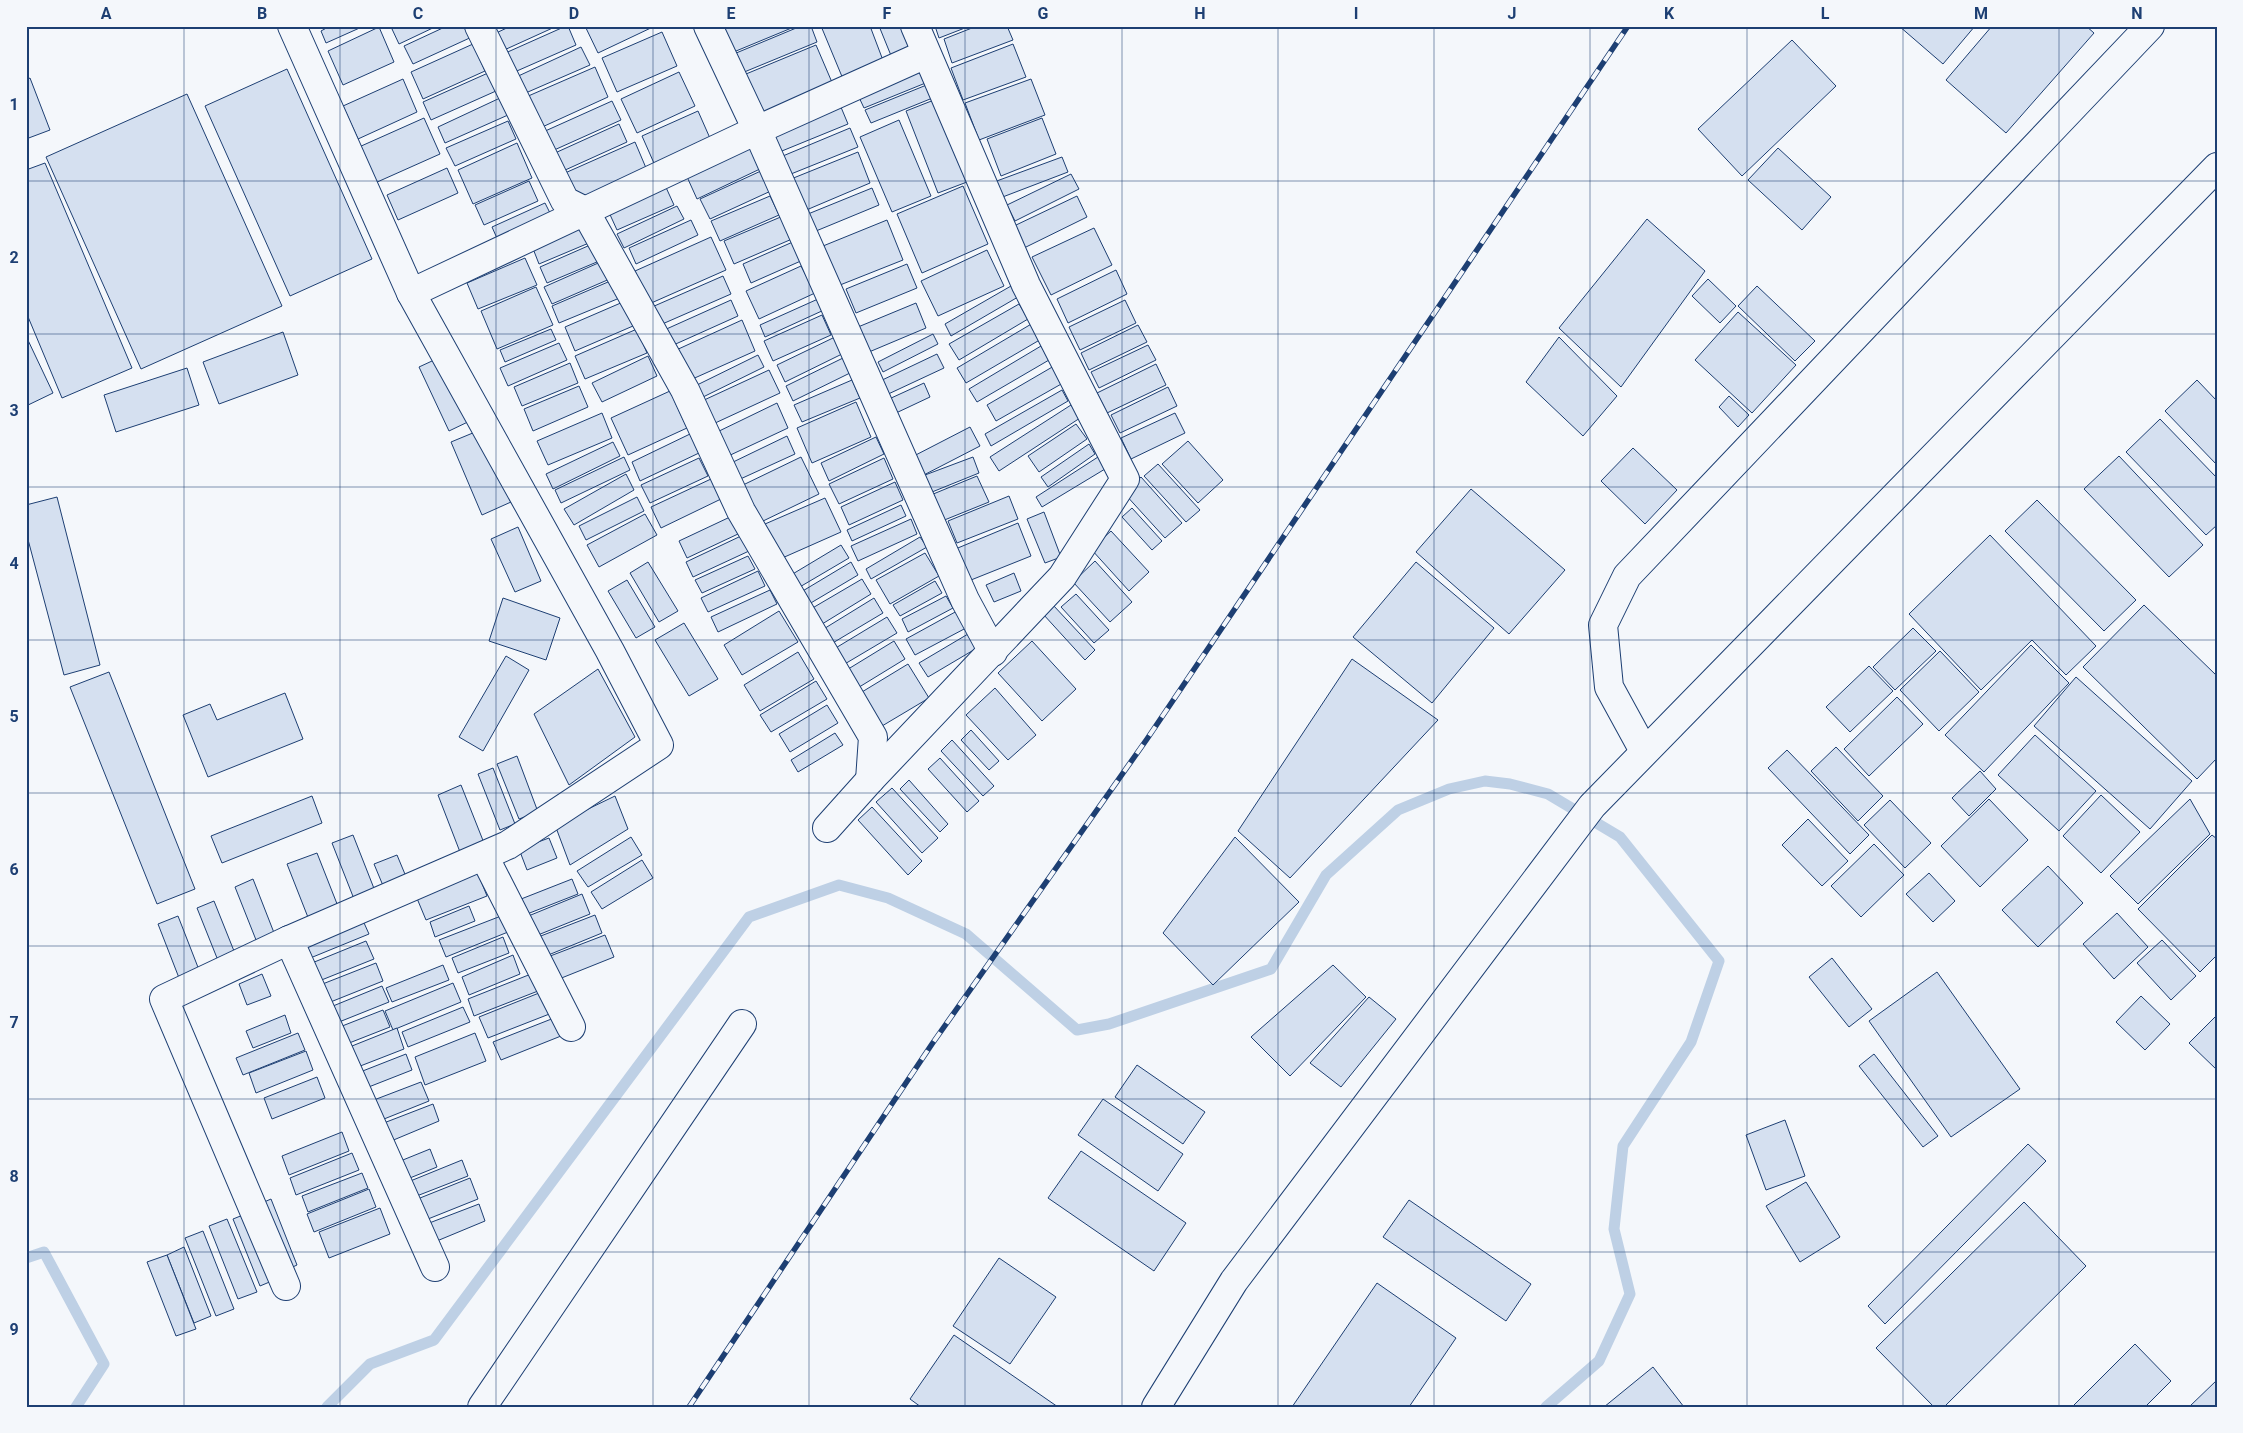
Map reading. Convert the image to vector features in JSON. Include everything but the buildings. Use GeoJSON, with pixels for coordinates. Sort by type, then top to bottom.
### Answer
{"type":"FeatureCollection","features":[{"type":"Feature","properties":{"kind":"street"},"geometry":{"type":"LineString","coordinates":[[286,1286],[164,999],[289,940],[508,845],[659,745],[610,651],[411,293],[292,26]]}},
{"type":"Feature","properties":{"kind":"street"},"geometry":{"type":"LineString","coordinates":[[479,26],[565,202],[585,212],[685,390],[742,511],[873,737],[870,780]]}},
{"type":"Feature","properties":{"kind":"street"},"geometry":{"type":"LineString","coordinates":[[708,26],[965,600],[993,652]]}},
{"type":"Feature","properties":{"kind":"street"},"geometry":{"type":"LineString","coordinates":[[827,828],[1062,577],[1125,479],[1026,285],[915,26]]}},
{"type":"Feature","properties":{"kind":"street"},"geometry":{"type":"LineString","coordinates":[[1644,751],[1609,687],[1603,624],[1626,576],[2150,26]]}},
{"type":"Feature","properties":{"kind":"street"},"geometry":{"type":"LineString","coordinates":[[411,293],[756,130],[926,54]]}},
{"type":"Feature","properties":{"kind":"street"},"geometry":{"type":"LineString","coordinates":[[1156,1407],[1234,1281],[1540,872],[1592,806],[2217,167]]}},
{"type":"Feature","properties":{"kind":"street"},"geometry":{"type":"LineString","coordinates":[[484,856],[571,1027]]}},
{"type":"Feature","properties":{"kind":"street"},"geometry":{"type":"LineString","coordinates":[[289,940],[435,1267]]}},
{"type":"Feature","properties":{"kind":"street"},"geometry":{"type":"LineString","coordinates":[[482,1407],[742,1024]]}},
{"type":"Feature","properties":{"kind":"waterway"},"geometry":{"type":"LineString","coordinates":[[327,1407],[370,1364],[434,1340],[749,917],[839,885],[888,898],[966,934],[1077,1030],[1109,1024],[1271,969],[1326,875],[1398,810],[1449,789],[1485,781],[1510,784],[1548,794],[1620,837],[1719,961],[1691,1042],[1623,1146],[1614,1229],[1630,1294],[1599,1361],[1546,1407]]}},
{"type":"Feature","properties":{"kind":"waterway"},"geometry":{"type":"LineString","coordinates":[[26,1258],[44,1252],[104,1364],[76,1407]]}},
{"type":"Feature","properties":{"kind":"railway"},"geometry":{"type":"LineString","coordinates":[[689,1407],[932,1044],[1147,739],[1628,26]]}}]}
